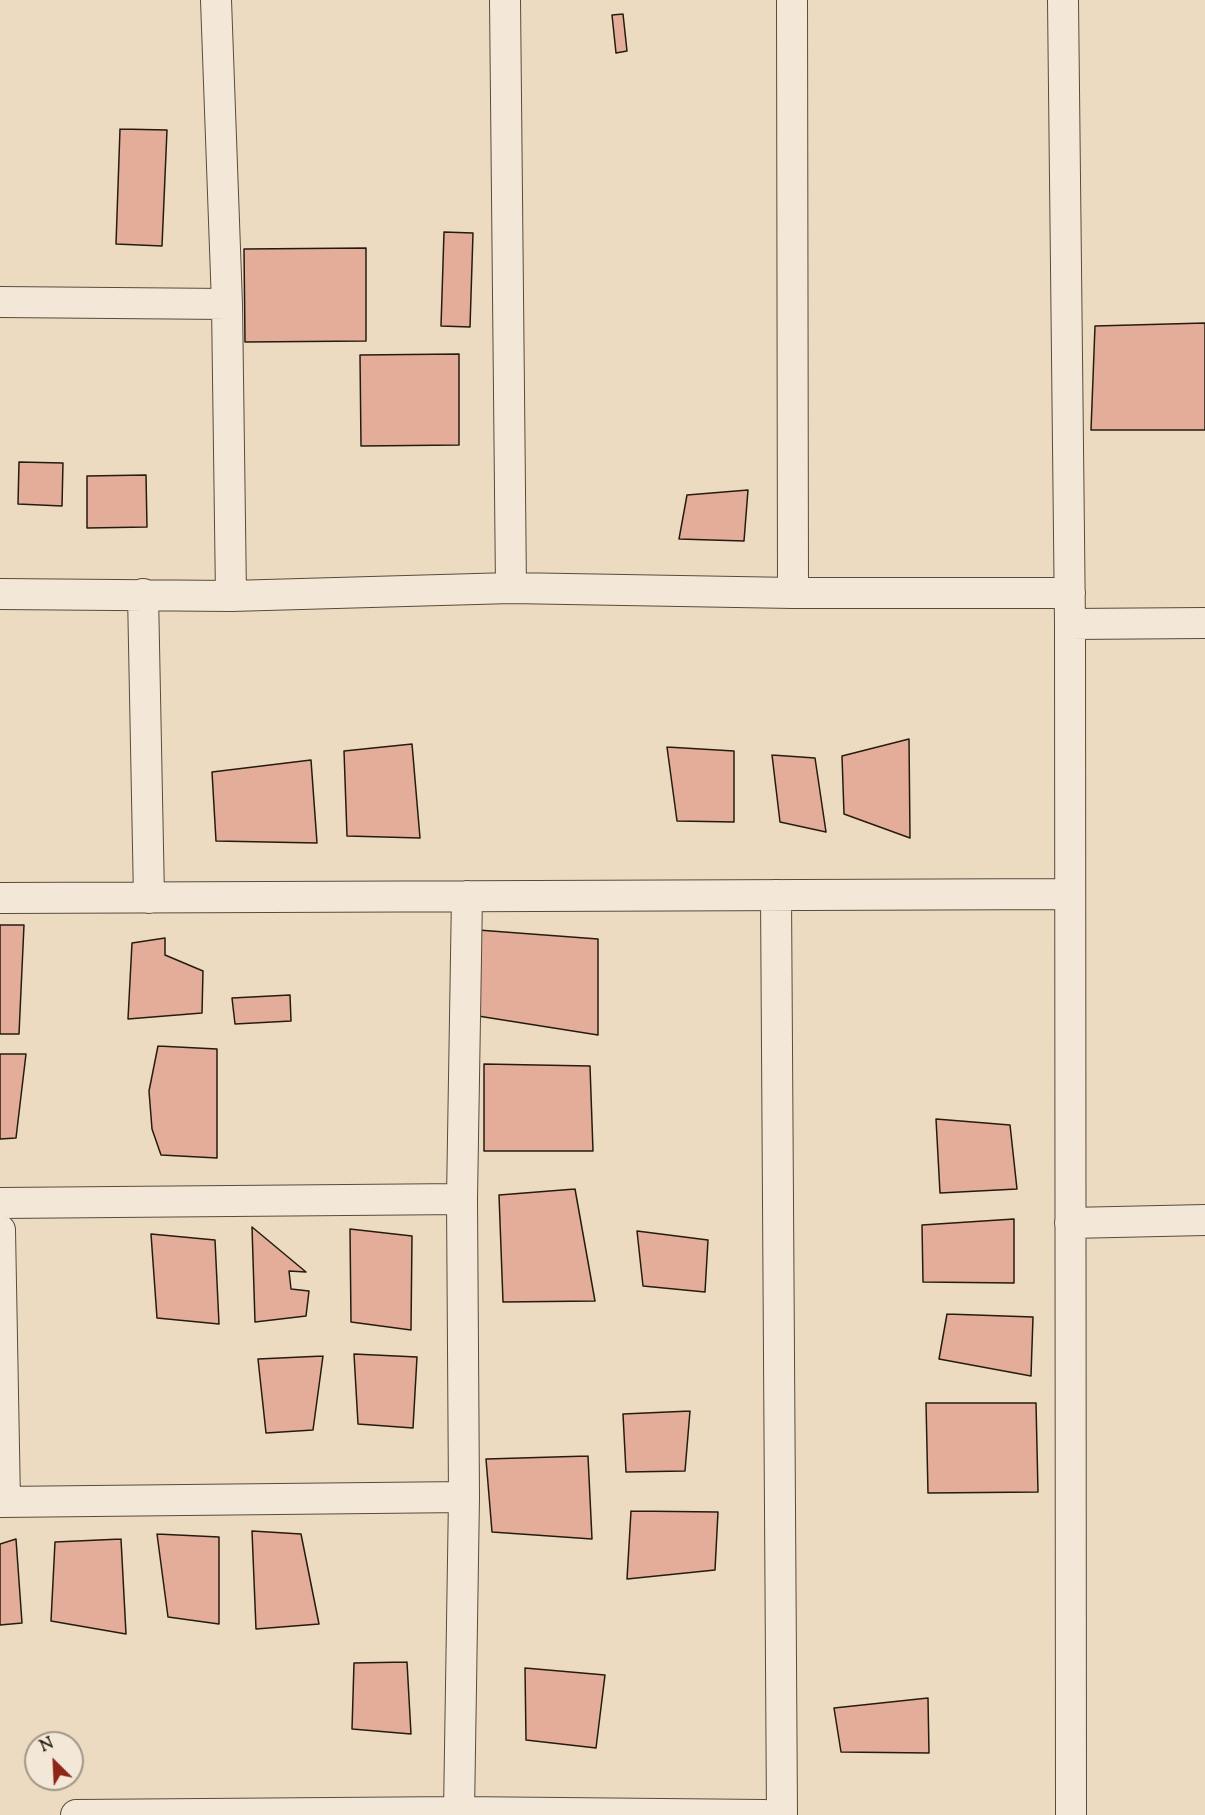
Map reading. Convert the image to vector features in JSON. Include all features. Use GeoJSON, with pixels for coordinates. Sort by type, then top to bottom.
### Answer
{"type":"FeatureCollection","features":[{"type":"Feature","properties":{"kind":"street"},"geometry":{"type":"LineString","coordinates":[[216,0],[227,304],[231,596]]}},
{"type":"Feature","properties":{"kind":"street"},"geometry":{"type":"LineString","coordinates":[[505,0],[511,588]]}},
{"type":"Feature","properties":{"kind":"street"},"geometry":{"type":"LineString","coordinates":[[792,0],[793,593]]}},
{"type":"Feature","properties":{"kind":"street"},"geometry":{"type":"LineString","coordinates":[[1063,0],[1070,593],[1071,1815]]}},
{"type":"Feature","properties":{"kind":"street"},"geometry":{"type":"LineString","coordinates":[[0,302],[227,304]]}},
{"type":"Feature","properties":{"kind":"street"},"geometry":{"type":"LineString","coordinates":[[0,594],[231,596],[511,588],[793,593],[1070,593]]}},
{"type":"Feature","properties":{"kind":"street"},"geometry":{"type":"LineString","coordinates":[[142,594],[149,898]]}},
{"type":"Feature","properties":{"kind":"street"},"geometry":{"type":"LineString","coordinates":[[1070,624],[1205,623]]}},
{"type":"Feature","properties":{"kind":"street"},"geometry":{"type":"LineString","coordinates":[[0,898],[1070,894]]}},
{"type":"Feature","properties":{"kind":"street"},"geometry":{"type":"LineString","coordinates":[[776,895],[782,1815]]}},
{"type":"Feature","properties":{"kind":"street"},"geometry":{"type":"LineString","coordinates":[[459,1812],[464,1497],[462,1199],[467,896]]}},
{"type":"Feature","properties":{"kind":"street"},"geometry":{"type":"LineString","coordinates":[[0,1203],[462,1199]]}},
{"type":"Feature","properties":{"kind":"street"},"geometry":{"type":"LineString","coordinates":[[1070,1223],[1205,1220]]}},
{"type":"Feature","properties":{"kind":"street"},"geometry":{"type":"LineString","coordinates":[[0,1230],[3,1502],[464,1497]]}},
{"type":"Feature","properties":{"kind":"street"},"geometry":{"type":"LineString","coordinates":[[76,1815],[459,1812],[764,1815]]}},
{"type":"Feature","properties":{"kind":"building"},"geometry":{"type":"Polygon","coordinates":[[[623,14],[627,51],[616,53],[612,15],[623,14]]]}},
{"type":"Feature","properties":{"kind":"building"},"geometry":{"type":"Polygon","coordinates":[[[120,129],[167,130],[162,246],[116,244],[120,129]]]}},
{"type":"Feature","properties":{"kind":"building"},"geometry":{"type":"Polygon","coordinates":[[[444,232],[473,233],[470,327],[441,326],[444,232]]]}},
{"type":"Feature","properties":{"kind":"building"},"geometry":{"type":"Polygon","coordinates":[[[366,248],[366,341],[245,342],[244,249],[366,248]]]}},
{"type":"Feature","properties":{"kind":"building"},"geometry":{"type":"Polygon","coordinates":[[[1205,323],[1205,430],[1091,430],[1095,326],[1205,323]]]}},
{"type":"Feature","properties":{"kind":"building"},"geometry":{"type":"Polygon","coordinates":[[[459,354],[459,445],[361,446],[360,355],[459,354]]]}},
{"type":"Feature","properties":{"kind":"building"},"geometry":{"type":"Polygon","coordinates":[[[19,462],[63,463],[62,506],[18,504],[19,462]]]}},
{"type":"Feature","properties":{"kind":"building"},"geometry":{"type":"Polygon","coordinates":[[[146,475],[147,527],[87,528],[87,476],[146,475]]]}},
{"type":"Feature","properties":{"kind":"building"},"geometry":{"type":"Polygon","coordinates":[[[748,490],[744,541],[679,539],[687,495],[748,490]]]}},
{"type":"Feature","properties":{"kind":"building"},"geometry":{"type":"Polygon","coordinates":[[[909,739],[910,838],[844,814],[842,756],[909,739]]]}},
{"type":"Feature","properties":{"kind":"building"},"geometry":{"type":"Polygon","coordinates":[[[412,744],[420,838],[347,836],[344,751],[412,744]]]}},
{"type":"Feature","properties":{"kind":"building"},"geometry":{"type":"Polygon","coordinates":[[[667,747],[734,751],[734,822],[677,821],[667,747]]]}},
{"type":"Feature","properties":{"kind":"building"},"geometry":{"type":"Polygon","coordinates":[[[772,755],[815,758],[826,832],[780,822],[772,755]]]}},
{"type":"Feature","properties":{"kind":"building"},"geometry":{"type":"Polygon","coordinates":[[[311,760],[317,843],[216,841],[212,772],[311,760]]]}},
{"type":"Feature","properties":{"kind":"building"},"geometry":{"type":"Polygon","coordinates":[[[0,925],[24,925],[19,1034],[0,1034],[0,925]]]}},
{"type":"Feature","properties":{"kind":"building"},"geometry":{"type":"Polygon","coordinates":[[[478,930],[598,939],[598,1035],[478,1016],[478,930]]]}},
{"type":"Feature","properties":{"kind":"building"},"geometry":{"type":"Polygon","coordinates":[[[165,938],[165,955],[203,971],[202,1013],[128,1019],[132,943],[165,938]]]}},
{"type":"Feature","properties":{"kind":"building"},"geometry":{"type":"Polygon","coordinates":[[[290,995],[291,1021],[235,1024],[232,998],[290,995]]]}},
{"type":"Feature","properties":{"kind":"building"},"geometry":{"type":"Polygon","coordinates":[[[158,1046],[217,1049],[217,1158],[161,1155],[152,1129],[149,1091],[158,1046]]]}},
{"type":"Feature","properties":{"kind":"building"},"geometry":{"type":"Polygon","coordinates":[[[0,1054],[26,1054],[16,1138],[0,1139],[0,1054]]]}},
{"type":"Feature","properties":{"kind":"building"},"geometry":{"type":"Polygon","coordinates":[[[484,1064],[590,1066],[593,1151],[484,1151],[484,1064]]]}},
{"type":"Feature","properties":{"kind":"building"},"geometry":{"type":"Polygon","coordinates":[[[936,1119],[1010,1125],[1017,1189],[940,1193],[936,1119]]]}},
{"type":"Feature","properties":{"kind":"building"},"geometry":{"type":"Polygon","coordinates":[[[575,1189],[595,1301],[503,1302],[499,1195],[575,1189]]]}},
{"type":"Feature","properties":{"kind":"building"},"geometry":{"type":"Polygon","coordinates":[[[1014,1219],[1014,1283],[923,1282],[922,1225],[1014,1219]]]}},
{"type":"Feature","properties":{"kind":"building"},"geometry":{"type":"Polygon","coordinates":[[[252,1227],[306,1272],[289,1271],[291,1289],[309,1291],[306,1316],[255,1322],[252,1227]]]}},
{"type":"Feature","properties":{"kind":"building"},"geometry":{"type":"Polygon","coordinates":[[[350,1229],[412,1236],[411,1330],[351,1322],[350,1229]]]}},
{"type":"Feature","properties":{"kind":"building"},"geometry":{"type":"Polygon","coordinates":[[[637,1231],[708,1240],[705,1292],[643,1286],[637,1231]]]}},
{"type":"Feature","properties":{"kind":"building"},"geometry":{"type":"Polygon","coordinates":[[[151,1234],[215,1240],[219,1324],[157,1318],[151,1234]]]}},
{"type":"Feature","properties":{"kind":"building"},"geometry":{"type":"Polygon","coordinates":[[[947,1314],[1033,1317],[1031,1376],[939,1359],[947,1314]]]}},
{"type":"Feature","properties":{"kind":"building"},"geometry":{"type":"Polygon","coordinates":[[[354,1354],[417,1357],[413,1428],[358,1424],[354,1354]]]}},
{"type":"Feature","properties":{"kind":"building"},"geometry":{"type":"Polygon","coordinates":[[[323,1356],[313,1430],[266,1433],[258,1359],[323,1356]]]}},
{"type":"Feature","properties":{"kind":"building"},"geometry":{"type":"Polygon","coordinates":[[[926,1403],[1036,1403],[1038,1492],[928,1493],[926,1403]]]}},
{"type":"Feature","properties":{"kind":"building"},"geometry":{"type":"Polygon","coordinates":[[[690,1411],[685,1471],[626,1472],[623,1414],[690,1411]]]}},
{"type":"Feature","properties":{"kind":"building"},"geometry":{"type":"Polygon","coordinates":[[[588,1456],[592,1539],[492,1532],[486,1459],[588,1456]]]}},
{"type":"Feature","properties":{"kind":"building"},"geometry":{"type":"Polygon","coordinates":[[[631,1511],[718,1512],[715,1570],[627,1579],[631,1511]]]}},
{"type":"Feature","properties":{"kind":"building"},"geometry":{"type":"Polygon","coordinates":[[[252,1531],[301,1534],[319,1624],[256,1629],[252,1531]]]}},
{"type":"Feature","properties":{"kind":"building"},"geometry":{"type":"Polygon","coordinates":[[[157,1534],[219,1537],[219,1624],[168,1617],[157,1534]]]}},
{"type":"Feature","properties":{"kind":"building"},"geometry":{"type":"Polygon","coordinates":[[[16,1539],[22,1623],[0,1625],[0,1544],[16,1539]]]}},
{"type":"Feature","properties":{"kind":"building"},"geometry":{"type":"Polygon","coordinates":[[[121,1539],[126,1634],[51,1621],[55,1542],[121,1539]]]}},
{"type":"Feature","properties":{"kind":"building"},"geometry":{"type":"Polygon","coordinates":[[[407,1662],[411,1734],[352,1729],[354,1663],[407,1662]]]}},
{"type":"Feature","properties":{"kind":"building"},"geometry":{"type":"Polygon","coordinates":[[[525,1668],[605,1675],[596,1748],[526,1740],[525,1668]]]}},
{"type":"Feature","properties":{"kind":"building"},"geometry":{"type":"Polygon","coordinates":[[[928,1698],[929,1753],[841,1752],[834,1708],[928,1698]]]}}]}
